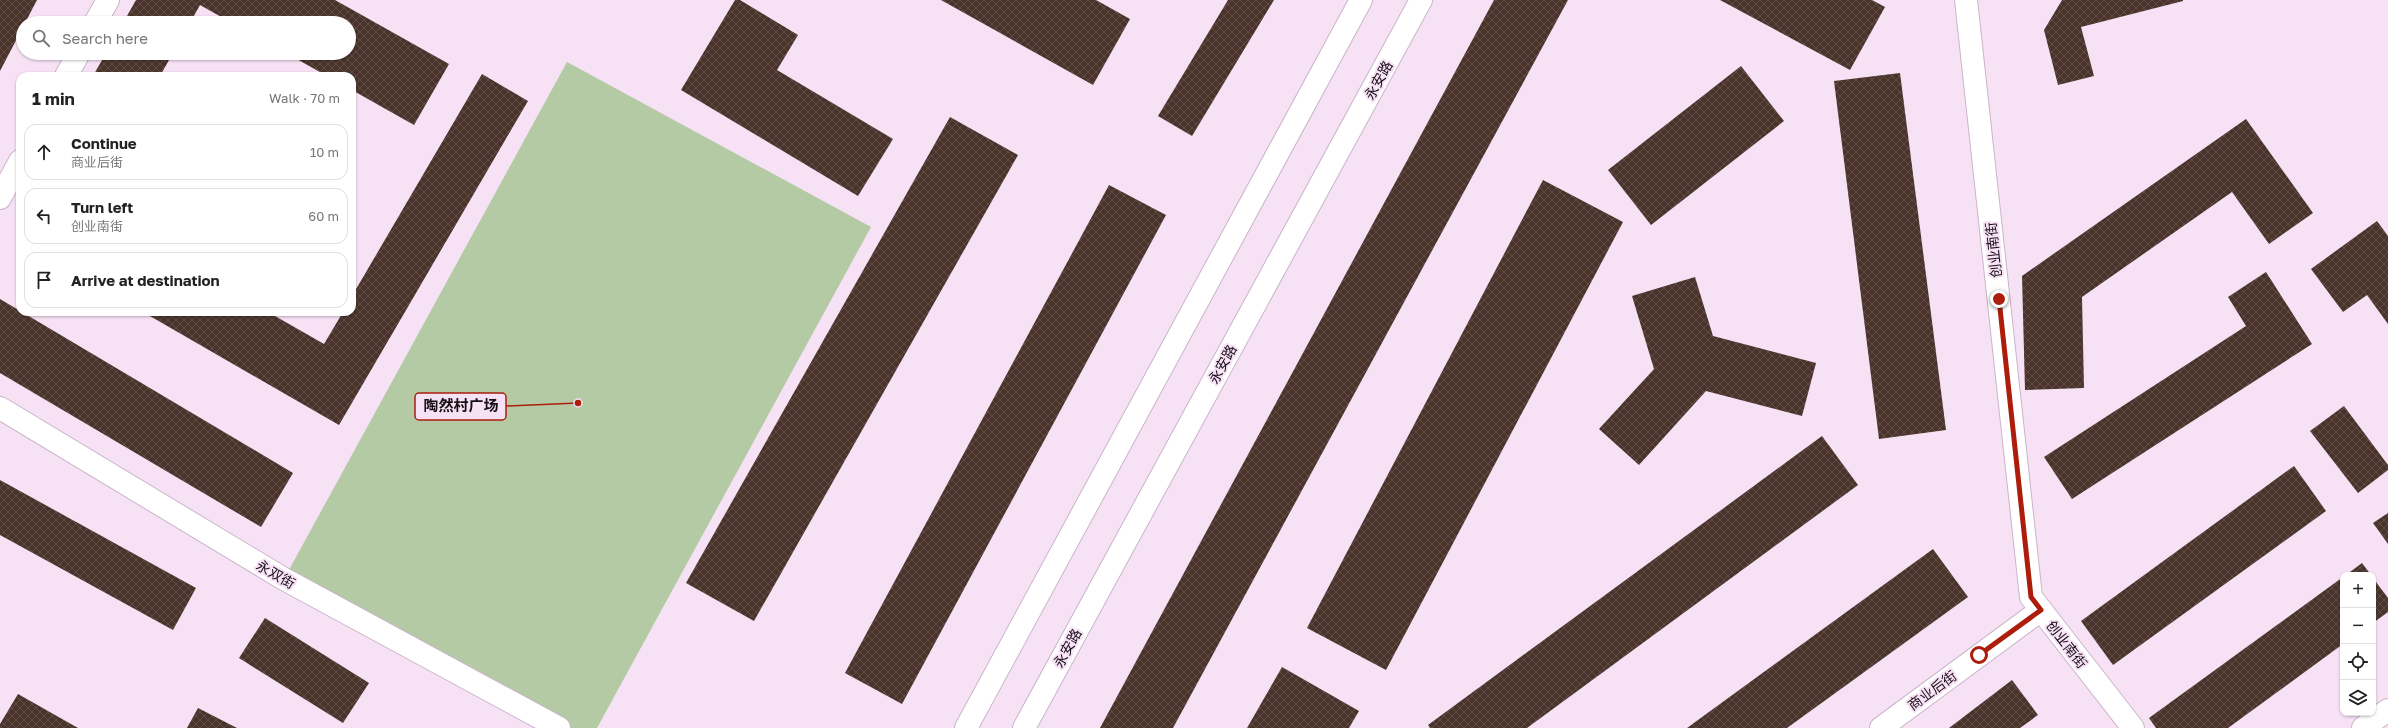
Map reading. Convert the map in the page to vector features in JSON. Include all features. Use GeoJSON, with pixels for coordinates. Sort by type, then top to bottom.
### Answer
{"type":"FeatureCollection","features":[{"type":"Feature","properties":{"kind":"street"},"geometry":{"type":"LineString","coordinates":[[99,16],[108,0]]}},
{"type":"Feature","properties":{"kind":"street"},"geometry":{"type":"LineString","coordinates":[[966,728],[1361,0]]}},
{"type":"Feature","properties":{"kind":"street","name":"永安路"},"geometry":{"type":"LineString","coordinates":[[1024,728],[1421,0]]}},
{"type":"Feature","properties":{"kind":"street","name":"创业南街"},"geometry":{"type":"LineString","coordinates":[[1966,0],[2031,597],[2133,728]]}},
{"type":"Feature","properties":{"kind":"street"},"geometry":{"type":"LineString","coordinates":[[68,72],[75,60]]}},
{"type":"Feature","properties":{"kind":"street"},"geometry":{"type":"LineString","coordinates":[[0,198],[16,168]]}},
{"type":"Feature","properties":{"kind":"street","name":"永双街"},"geometry":{"type":"LineString","coordinates":[[0,408],[284,579],[559,728]]}},
{"type":"Feature","properties":{"kind":"street","name":"商业后街"},"geometry":{"type":"LineString","coordinates":[[1881,728],[2041,610]]}},
{"type":"Feature","properties":{"kind":"street"},"geometry":{"type":"LineString","coordinates":[[2364,728],[2388,710]]}},
{"type":"Feature","properties":{"kind":"green space"},"geometry":{"type":"Polygon","coordinates":[[[567,62],[871,227],[597,728],[559,728],[284,579],[567,62]]]}},
{"type":"Feature","properties":{"kind":"building"},"geometry":{"type":"Polygon","coordinates":[[[0,0],[37,0],[29,16],[16,16],[16,40],[0,71],[0,0]]]}},
{"type":"Feature","properties":{"kind":"building"},"geometry":{"type":"Polygon","coordinates":[[[136,0],[335,0],[449,64],[414,125],[356,92],[356,72],[320,72],[298,60],[356,60],[356,16],[220,16],[200,5],[194,16],[127,16],[136,0]]]}},
{"type":"Feature","properties":{"kind":"building"},"geometry":{"type":"Polygon","coordinates":[[[735,0],[740,0],[798,35],[777,70],[893,139],[858,196],[681,90],[735,0]]]}},
{"type":"Feature","properties":{"kind":"building"},"geometry":{"type":"Polygon","coordinates":[[[941,0],[1096,0],[1130,19],[1093,85],[941,0]]]}},
{"type":"Feature","properties":{"kind":"building"},"geometry":{"type":"Polygon","coordinates":[[[1228,0],[1274,0],[1192,136],[1158,116],[1228,0]]]}},
{"type":"Feature","properties":{"kind":"building"},"geometry":{"type":"Polygon","coordinates":[[[1494,0],[1568,0],[1173,728],[1100,728],[1494,0]]]}},
{"type":"Feature","properties":{"kind":"building"},"geometry":{"type":"Polygon","coordinates":[[[1720,0],[1872,0],[1885,7],[1850,70],[1720,0]]]}},
{"type":"Feature","properties":{"kind":"building"},"geometry":{"type":"Polygon","coordinates":[[[2062,0],[2183,1],[2081,27],[2094,76],[2058,85],[2044,30],[2062,0]]]}},
{"type":"Feature","properties":{"kind":"building"},"geometry":{"type":"Polygon","coordinates":[[[102,60],[169,60],[162,72],[95,72],[102,60]]]}},
{"type":"Feature","properties":{"kind":"building"},"geometry":{"type":"Polygon","coordinates":[[[1741,66],[1784,121],[1651,225],[1608,170],[1741,66]]]}},
{"type":"Feature","properties":{"kind":"building"},"geometry":{"type":"Polygon","coordinates":[[[1900,73],[1946,430],[1879,439],[1834,81],[1900,73]]]}},
{"type":"Feature","properties":{"kind":"building"},"geometry":{"type":"Polygon","coordinates":[[[482,74],[528,101],[339,425],[150,316],[275,316],[324,344],[341,316],[356,316],[356,289],[482,74]]]}},
{"type":"Feature","properties":{"kind":"building"},"geometry":{"type":"Polygon","coordinates":[[[950,117],[1018,155],[754,621],[686,583],[950,117]]]}},
{"type":"Feature","properties":{"kind":"building"},"geometry":{"type":"Polygon","coordinates":[[[2246,119],[2313,213],[2269,244],[2232,192],[2082,297],[2084,388],[2025,390],[2022,276],[2246,119]]]}},
{"type":"Feature","properties":{"kind":"building"},"geometry":{"type":"Polygon","coordinates":[[[1543,180],[1623,222],[1386,670],[1307,628],[1543,180]]]}},
{"type":"Feature","properties":{"kind":"building"},"geometry":{"type":"Polygon","coordinates":[[[1109,185],[1166,215],[902,704],[845,673],[1109,185]]]}},
{"type":"Feature","properties":{"kind":"building"},"geometry":{"type":"Polygon","coordinates":[[[2377,221],[2388,236],[2388,324],[2367,295],[2343,312],[2311,269],[2377,221]]]}},
{"type":"Feature","properties":{"kind":"building"},"geometry":{"type":"Polygon","coordinates":[[[2266,272],[2312,344],[2072,499],[2044,457],[2246,326],[2228,297],[2266,272]]]}},
{"type":"Feature","properties":{"kind":"building"},"geometry":{"type":"Polygon","coordinates":[[[1695,277],[1713,336],[1816,363],[1802,416],[1706,391],[1639,465],[1599,429],[1654,369],[1632,296],[1695,277]]]}},
{"type":"Feature","properties":{"kind":"building"},"geometry":{"type":"Polygon","coordinates":[[[0,299],[16,309],[16,316],[29,316],[293,473],[261,527],[0,373],[0,299]]]}},
{"type":"Feature","properties":{"kind":"building"},"geometry":{"type":"Polygon","coordinates":[[[2344,406],[2388,465],[2388,470],[2358,493],[2310,431],[2344,406]]]}},
{"type":"Feature","properties":{"kind":"building"},"geometry":{"type":"Polygon","coordinates":[[[1822,436],[1858,485],[1527,728],[1430,728],[1428,725],[1822,436]]]}},
{"type":"Feature","properties":{"kind":"building"},"geometry":{"type":"Polygon","coordinates":[[[2294,466],[2326,511],[2113,665],[2081,621],[2294,466]]]}},
{"type":"Feature","properties":{"kind":"building"},"geometry":{"type":"Polygon","coordinates":[[[0,480],[196,588],[173,630],[0,535],[0,480]]]}},
{"type":"Feature","properties":{"kind":"building"},"geometry":{"type":"Polygon","coordinates":[[[2388,513],[2388,544],[2373,523],[2388,513]]]}},
{"type":"Feature","properties":{"kind":"building"},"geometry":{"type":"Polygon","coordinates":[[[1933,549],[1968,597],[1787,728],[1687,728],[1933,549]]]}},
{"type":"Feature","properties":{"kind":"building"},"geometry":{"type":"Polygon","coordinates":[[[2362,563],[2369,572],[2350,572],[2362,563]]]}},
{"type":"Feature","properties":{"kind":"building"},"geometry":{"type":"Polygon","coordinates":[[[2340,579],[2340,646],[2228,728],[2156,728],[2149,718],[2340,579]]]}},
{"type":"Feature","properties":{"kind":"building"},"geometry":{"type":"Polygon","coordinates":[[[2376,582],[2388,598],[2388,612],[2376,621],[2376,582]]]}},
{"type":"Feature","properties":{"kind":"building"},"geometry":{"type":"Polygon","coordinates":[[[265,618],[369,683],[343,723],[239,658],[265,618]]]}},
{"type":"Feature","properties":{"kind":"building"},"geometry":{"type":"Polygon","coordinates":[[[1282,667],[1359,711],[1349,728],[1247,728],[1282,667]]]}},
{"type":"Feature","properties":{"kind":"building"},"geometry":{"type":"Polygon","coordinates":[[[2012,680],[2038,715],[2020,728],[1949,728],[2012,680]]]}},
{"type":"Feature","properties":{"kind":"building"},"geometry":{"type":"Polygon","coordinates":[[[18,694],[78,728],[0,728],[0,724],[18,694]]]}},
{"type":"Feature","properties":{"kind":"building"},"geometry":{"type":"Polygon","coordinates":[[[198,708],[237,728],[187,728],[198,708]]]}},
{"type":"Feature","properties":{"kind":"place","name":"陶然村广场"},"geometry":{"type":"Point","coordinates":[578,403]}},
{"type":"Feature","properties":{"kind":"route"},"geometry":{"type":"LineString","coordinates":[[1979,655],[2041,610],[2031,597],[1999,299]]}}]}
